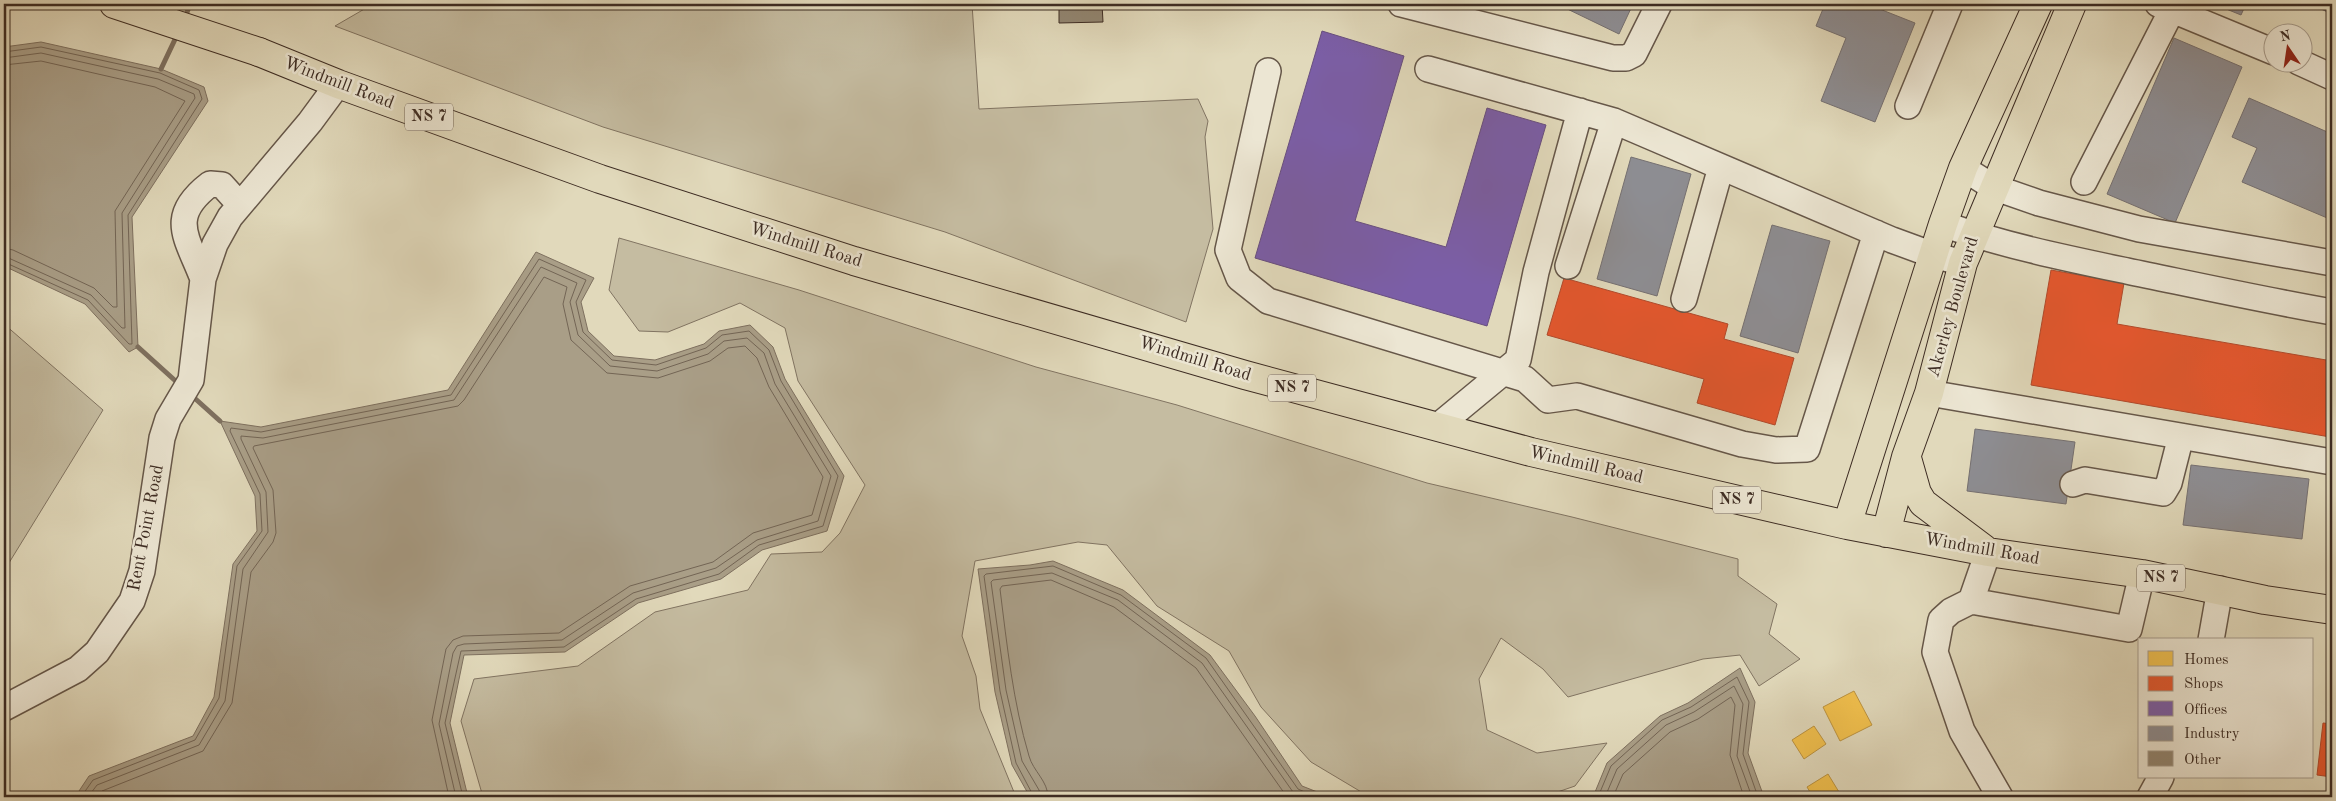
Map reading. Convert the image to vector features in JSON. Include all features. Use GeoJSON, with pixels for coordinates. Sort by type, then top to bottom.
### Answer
{"type":"FeatureCollection","features":[{"type":"Feature","properties":{"kind":"main road","name":"Windmill Road"},"geometry":{"type":"LineString","coordinates":[[114,4],[183,22]]}},
{"type":"Feature","properties":{"kind":"main road","name":"Windmill Road"},"geometry":{"type":"LineString","coordinates":[[147,4],[183,22],[338,84],[600,179],[854,261],[1244,375],[1531,452],[1847,525],[1988,552],[2142,574],[2265,600],[2331,605]]}},
{"type":"Feature","properties":{"kind":"main road","name":"Akerley Boulevard"},"geometry":{"type":"LineString","coordinates":[[1847,525],[1943,224],[1963,168],[2038,4]]}},
{"type":"Feature","properties":{"kind":"main road","name":"Akerley Boulevard"},"geometry":{"type":"LineString","coordinates":[[1886,532],[1906,457],[1929,393],[1963,263],[1973,234],[2072,4]]}},
{"type":"Feature","properties":{"kind":"main road"},"geometry":{"type":"LineString","coordinates":[[1906,457],[1916,492],[1923,503],[1988,552]]}},
{"type":"Feature","properties":{"kind":"street"},"geometry":{"type":"LineString","coordinates":[[1401,4],[1613,58],[1626,58],[1634,54],[1659,4]]}},
{"type":"Feature","properties":{"kind":"street"},"geometry":{"type":"LineString","coordinates":[[1908,106],[1950,4]]}},
{"type":"Feature","properties":{"kind":"street"},"geometry":{"type":"LineString","coordinates":[[2084,182],[2165,7],[2264,48]]}},
{"type":"Feature","properties":{"kind":"street"},"geometry":{"type":"LineString","coordinates":[[2314,68],[2332,76]]}},
{"type":"Feature","properties":{"kind":"street"},"geometry":{"type":"LineString","coordinates":[[1428,69],[1614,121],[1876,233],[1933,255],[1963,263]]}},
{"type":"Feature","properties":{"kind":"street"},"geometry":{"type":"LineString","coordinates":[[1268,71],[1228,250],[1239,278],[1268,302],[1525,379],[1548,400],[1577,396],[1742,444],[1776,450],[1807,449],[1876,233]]}},
{"type":"Feature","properties":{"kind":"street"},"geometry":{"type":"LineString","coordinates":[[203,279],[215,244],[230,216],[310,122],[338,84]]}},
{"type":"Feature","properties":{"kind":"street"},"geometry":{"type":"LineString","coordinates":[[1437,427],[1518,360],[1536,272],[1580,111]]}},
{"type":"Feature","properties":{"kind":"street"},"geometry":{"type":"LineString","coordinates":[[1568,266],[1614,121]]}},
{"type":"Feature","properties":{"kind":"street"},"geometry":{"type":"LineString","coordinates":[[1684,299],[1721,167]]}},
{"type":"Feature","properties":{"kind":"street"},"geometry":{"type":"LineString","coordinates":[[1963,168],[1993,188],[2039,203],[2139,229],[2332,264]]}},
{"type":"Feature","properties":{"kind":"street"},"geometry":{"type":"LineString","coordinates":[[203,279],[183,227],[184,214],[192,198],[210,184],[222,185],[240,205]]}},
{"type":"Feature","properties":{"kind":"street"},"geometry":{"type":"LineString","coordinates":[[1943,224],[1973,234],[2071,259],[2264,300],[2332,312]]}},
{"type":"Feature","properties":{"kind":"street","name":"Rent Point Road"},"geometry":{"type":"LineString","coordinates":[[4,708],[78,670],[97,652],[132,601],[142,571],[162,438],[168,419],[191,380],[203,279]]}},
{"type":"Feature","properties":{"kind":"street"},"geometry":{"type":"LineString","coordinates":[[1929,393],[2332,462]]}},
{"type":"Feature","properties":{"kind":"street"},"geometry":{"type":"LineString","coordinates":[[2073,484],[2085,480],[2163,493],[2169,483],[2181,436]]}},
{"type":"Feature","properties":{"kind":"street"},"geometry":{"type":"LineString","coordinates":[[1971,601],[1988,552]]}},
{"type":"Feature","properties":{"kind":"street"},"geometry":{"type":"LineString","coordinates":[[2000,797],[1962,731],[1935,652],[1941,620],[1951,611],[1971,601],[2129,629],[2142,574]]}},
{"type":"Feature","properties":{"kind":"street"},"geometry":{"type":"LineString","coordinates":[[2211,638],[2220,589]]}},
{"type":"Feature","properties":{"kind":"street"},"geometry":{"type":"LineString","coordinates":[[2150,797],[2160,778]]}},
{"type":"Feature","properties":{"kind":"shaded area"},"geometry":{"type":"Polygon","coordinates":[[[373,4],[972,4],[979,109],[1198,99],[1208,121],[1205,137],[1213,229],[1186,322],[945,232],[603,127],[335,26],[373,4]]]}},
{"type":"Feature","properties":{"kind":"shaded area"},"geometry":{"type":"Polygon","coordinates":[[[619,238],[799,290],[1036,367],[1177,405],[1427,483],[1738,559],[1738,576],[1777,604],[1769,634],[1800,659],[1759,686],[1740,655],[1703,659],[1568,697],[1543,669],[1501,638],[1479,679],[1487,730],[1537,753],[1607,743],[1575,786],[1543,797],[1368,796],[1311,762],[1261,707],[1229,651],[1157,606],[1107,545],[1078,542],[975,561],[962,636],[976,676],[980,709],[1016,797],[483,797],[461,721],[474,679],[578,666],[655,612],[748,590],[771,554],[822,552],[840,533],[865,485],[798,381],[785,328],[740,303],[668,332],[639,331],[609,290],[619,238]]]}},
{"type":"Feature","properties":{"kind":"shaded area"},"geometry":{"type":"Polygon","coordinates":[[[4,324],[103,410],[4,571],[4,324]]]}},
{"type":"Feature","properties":{"kind":"water"},"geometry":{"type":"Polygon","coordinates":[[[41,42],[161,69],[204,87],[208,101],[132,217],[138,347],[129,352],[85,304],[4,266],[4,47],[41,42]]]}},
{"type":"Feature","properties":{"kind":"water"},"geometry":{"type":"Polygon","coordinates":[[[536,252],[594,278],[581,302],[588,331],[614,356],[655,360],[704,344],[719,331],[750,325],[773,347],[785,379],[844,476],[827,531],[762,550],[721,579],[638,603],[565,652],[464,655],[450,723],[468,797],[75,797],[89,776],[193,736],[214,697],[233,564],[257,531],[255,496],[220,421],[261,427],[448,390],[536,252]]]}},
{"type":"Feature","properties":{"kind":"water"},"geometry":{"type":"Polygon","coordinates":[[[1053,561],[1123,590],[1210,655],[1255,716],[1302,786],[1330,797],[1030,797],[1012,765],[995,692],[978,569],[1030,565],[1053,561]]]}},
{"type":"Feature","properties":{"kind":"water"},"geometry":{"type":"Polygon","coordinates":[[[1740,668],[1755,702],[1748,753],[1764,797],[1593,797],[1607,763],[1660,716],[1688,703],[1740,668]]]}},
{"type":"Feature","properties":{"kind":"building: Homes"},"geometry":{"type":"Polygon","coordinates":[[[1854,691],[1872,725],[1840,741],[1823,707],[1854,691]]]}},
{"type":"Feature","properties":{"kind":"building: Homes"},"geometry":{"type":"Polygon","coordinates":[[[1814,726],[1826,744],[1804,759],[1792,740],[1814,726]]]}},
{"type":"Feature","properties":{"kind":"building: Homes"},"geometry":{"type":"Polygon","coordinates":[[[1828,774],[1842,797],[1813,797],[1807,787],[1828,774]]]}},
{"type":"Feature","properties":{"kind":"building: Shops"},"geometry":{"type":"Polygon","coordinates":[[[2051,270],[2124,283],[2117,324],[2332,361],[2332,422],[2330,437],[2031,385],[2051,270]]]}},
{"type":"Feature","properties":{"kind":"building: Shops"},"geometry":{"type":"Polygon","coordinates":[[[1564,278],[1728,324],[1724,339],[1794,358],[1775,425],[1697,403],[1704,379],[1547,335],[1564,278]]]}},
{"type":"Feature","properties":{"kind":"building: Shops"},"geometry":{"type":"Polygon","coordinates":[[[2323,723],[2332,724],[2332,777],[2317,775],[2323,723]]]}},
{"type":"Feature","properties":{"kind":"building: Offices"},"geometry":{"type":"Polygon","coordinates":[[[1322,31],[1404,56],[1355,221],[1446,247],[1487,108],[1546,125],[1487,326],[1255,258],[1322,31]]]}},
{"type":"Feature","properties":{"kind":"building: Industry"},"geometry":{"type":"Polygon","coordinates":[[[1557,4],[1633,4],[1619,34],[1557,4]]]}},
{"type":"Feature","properties":{"kind":"building: Industry"},"geometry":{"type":"Polygon","coordinates":[[[1825,4],[1867,4],[1915,23],[1875,122],[1821,101],[1846,38],[1816,26],[1825,4]]]}},
{"type":"Feature","properties":{"kind":"building: Industry"},"geometry":{"type":"Polygon","coordinates":[[[2214,4],[2246,4],[2241,15],[2214,4]]]}},
{"type":"Feature","properties":{"kind":"building: Industry"},"geometry":{"type":"Polygon","coordinates":[[[2310,4],[2332,4],[2332,14],[2310,4]]]}},
{"type":"Feature","properties":{"kind":"building: Industry"},"geometry":{"type":"Polygon","coordinates":[[[2174,38],[2242,67],[2175,223],[2107,194],[2174,38]]]}},
{"type":"Feature","properties":{"kind":"building: Industry"},"geometry":{"type":"Polygon","coordinates":[[[2249,98],[2332,134],[2332,220],[2242,182],[2257,148],[2232,137],[2249,98]]]}},
{"type":"Feature","properties":{"kind":"building: Industry"},"geometry":{"type":"Polygon","coordinates":[[[1631,157],[1691,174],[1657,296],[1597,279],[1631,157]]]}},
{"type":"Feature","properties":{"kind":"building: Industry"},"geometry":{"type":"Polygon","coordinates":[[[1772,225],[1830,241],[1798,353],[1740,336],[1772,225]]]}},
{"type":"Feature","properties":{"kind":"building: Industry"},"geometry":{"type":"Polygon","coordinates":[[[1975,429],[2075,442],[2066,504],[1967,491],[1975,429]]]}},
{"type":"Feature","properties":{"kind":"building: Industry"},"geometry":{"type":"Polygon","coordinates":[[[2191,465],[2309,479],[2302,539],[2183,525],[2191,465]]]}},
{"type":"Feature","properties":{"kind":"building: Other"},"geometry":{"type":"Polygon","coordinates":[[[1059,4],[1102,4],[1103,22],[1059,23],[1059,4]]]}},
{"type":"Feature","properties":{"kind":"waterway"},"geometry":{"type":"LineString","coordinates":[[185,18],[190,4]]}},
{"type":"Feature","properties":{"kind":"waterway"},"geometry":{"type":"LineString","coordinates":[[161,69],[178,33]]}},
{"type":"Feature","properties":{"kind":"waterway"},"geometry":{"type":"LineString","coordinates":[[138,347],[180,385]]}},
{"type":"Feature","properties":{"kind":"waterway"},"geometry":{"type":"LineString","coordinates":[[190,394],[220,421]]}}]}
